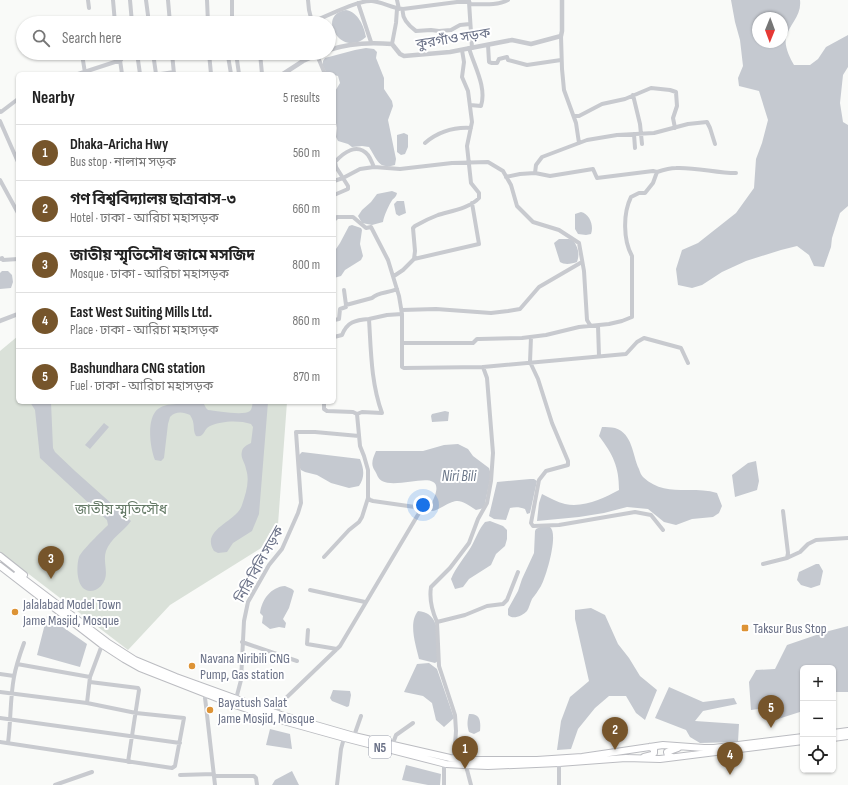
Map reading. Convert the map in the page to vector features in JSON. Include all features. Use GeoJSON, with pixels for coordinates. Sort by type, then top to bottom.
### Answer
{"type":"FeatureCollection","features":[{"type":"Feature","properties":{"kind":"highway"},"geometry":{"type":"LineString","coordinates":[[0,556],[60,602],[66,607],[70,614]]}},
{"type":"Feature","properties":{"kind":"highway","name":"N5"},"geometry":{"type":"LineString","coordinates":[[0,561],[107,642],[135,660],[275,713],[392,746],[454,758],[475,760],[537,760],[582,757],[650,747],[714,748],[800,737]]}},
{"type":"Feature","properties":{"kind":"highway","name":"N5"},"geometry":{"type":"LineString","coordinates":[[0,566],[102,645],[140,668],[207,694],[287,722],[444,763],[466,766],[559,763],[636,758],[674,758],[800,741]]}},
{"type":"Feature","properties":{"kind":"highway"},"geometry":{"type":"LineString","coordinates":[[836,733],[848,731]]}},
{"type":"Feature","properties":{"kind":"highway"},"geometry":{"type":"LineString","coordinates":[[836,738],[848,736]]}},
{"type":"Feature","properties":{"kind":"highway"},"geometry":{"type":"LineString","coordinates":[[636,758],[652,755],[654,753],[654,749],[650,747]]}},
{"type":"Feature","properties":{"kind":"highway"},"geometry":{"type":"LineString","coordinates":[[674,758],[668,756],[668,752],[685,747]]}},
{"type":"Feature","properties":{"kind":"street"},"geometry":{"type":"LineString","coordinates":[[88,0],[89,8]]}},
{"type":"Feature","properties":{"kind":"street"},"geometry":{"type":"LineString","coordinates":[[113,0],[114,16]]}},
{"type":"Feature","properties":{"kind":"street"},"geometry":{"type":"LineString","coordinates":[[130,0],[131,16]]}},
{"type":"Feature","properties":{"kind":"street"},"geometry":{"type":"LineString","coordinates":[[146,0],[148,16]]}},
{"type":"Feature","properties":{"kind":"street"},"geometry":{"type":"LineString","coordinates":[[168,0],[169,16]]}},
{"type":"Feature","properties":{"kind":"street"},"geometry":{"type":"LineString","coordinates":[[207,0],[208,16]]}},
{"type":"Feature","properties":{"kind":"street"},"geometry":{"type":"LineString","coordinates":[[232,0],[232,16]]}},
{"type":"Feature","properties":{"kind":"street"},"geometry":{"type":"LineString","coordinates":[[308,0],[310,16]]}},
{"type":"Feature","properties":{"kind":"street"},"geometry":{"type":"LineString","coordinates":[[329,16],[339,9],[371,0],[399,9],[469,1],[470,4],[494,4],[508,0]]}},
{"type":"Feature","properties":{"kind":"street"},"geometry":{"type":"LineString","coordinates":[[336,48],[371,42],[392,44],[399,9],[398,0]]}},
{"type":"Feature","properties":{"kind":"street"},"geometry":{"type":"LineString","coordinates":[[562,0],[561,60],[564,90],[574,116],[579,142]]}},
{"type":"Feature","properties":{"kind":"street"},"geometry":{"type":"LineString","coordinates":[[469,1],[471,48],[480,80],[483,101],[481,106],[470,105]]}},
{"type":"Feature","properties":{"kind":"street"},"geometry":{"type":"LineString","coordinates":[[358,3],[371,42]]}},
{"type":"Feature","properties":{"kind":"street"},"geometry":{"type":"LineString","coordinates":[[399,9],[404,20],[416,31],[450,30],[460,25],[470,24]]}},
{"type":"Feature","properties":{"kind":"street","name":"কুরগাঁও সড়ক"},"geometry":{"type":"LineString","coordinates":[[392,44],[400,54],[404,56],[450,52],[512,40],[531,44],[561,36]]}},
{"type":"Feature","properties":{"kind":"street"},"geometry":{"type":"LineString","coordinates":[[488,44],[489,62],[492,63],[497,63],[499,59],[507,57],[508,60],[527,65],[561,60]]}},
{"type":"Feature","properties":{"kind":"street"},"geometry":{"type":"LineString","coordinates":[[414,259],[415,251],[413,228],[415,226],[436,216],[472,204],[479,198],[479,193],[471,183],[468,146],[471,128],[470,105],[468,91],[462,77],[464,62],[462,50]]}},
{"type":"Feature","properties":{"kind":"street"},"geometry":{"type":"LineString","coordinates":[[83,60],[85,72]]}},
{"type":"Feature","properties":{"kind":"street"},"geometry":{"type":"LineString","coordinates":[[88,72],[121,60],[122,72]]}},
{"type":"Feature","properties":{"kind":"street"},"geometry":{"type":"LineString","coordinates":[[138,60],[140,72]]}},
{"type":"Feature","properties":{"kind":"street"},"geometry":{"type":"LineString","coordinates":[[154,60],[156,72]]}},
{"type":"Feature","properties":{"kind":"street"},"geometry":{"type":"LineString","coordinates":[[173,60],[174,72]]}},
{"type":"Feature","properties":{"kind":"street"},"geometry":{"type":"LineString","coordinates":[[210,60],[211,72]]}},
{"type":"Feature","properties":{"kind":"street"},"geometry":{"type":"LineString","coordinates":[[229,60],[231,72]]}},
{"type":"Feature","properties":{"kind":"street"},"geometry":{"type":"LineString","coordinates":[[236,60],[239,72]]}},
{"type":"Feature","properties":{"kind":"street"},"geometry":{"type":"LineString","coordinates":[[261,60],[262,72]]}},
{"type":"Feature","properties":{"kind":"street"},"geometry":{"type":"LineString","coordinates":[[286,72],[308,60]]}},
{"type":"Feature","properties":{"kind":"street"},"geometry":{"type":"LineString","coordinates":[[321,60],[324,72]]}},
{"type":"Feature","properties":{"kind":"street"},"geometry":{"type":"LineString","coordinates":[[574,116],[579,116],[602,104],[625,99],[651,88],[670,90],[676,92],[677,106],[673,118],[675,128]]}},
{"type":"Feature","properties":{"kind":"street"},"geometry":{"type":"LineString","coordinates":[[633,95],[640,124],[642,144]]}},
{"type":"Feature","properties":{"kind":"street"},"geometry":{"type":"LineString","coordinates":[[0,110],[1,112],[16,101]]}},
{"type":"Feature","properties":{"kind":"street"},"geometry":{"type":"LineString","coordinates":[[0,121],[16,157]]}},
{"type":"Feature","properties":{"kind":"street"},"geometry":{"type":"LineString","coordinates":[[535,173],[536,165],[542,157],[579,142],[596,138],[654,133],[692,123],[707,122],[715,144]]}},
{"type":"Feature","properties":{"kind":"street"},"geometry":{"type":"LineString","coordinates":[[425,143],[436,135],[451,130],[471,128]]}},
{"type":"Feature","properties":{"kind":"street"},"geometry":{"type":"LineString","coordinates":[[634,134],[634,148]]}},
{"type":"Feature","properties":{"kind":"street"},"geometry":{"type":"LineString","coordinates":[[336,161],[348,151],[358,149],[369,157],[374,167]]}},
{"type":"Feature","properties":{"kind":"street"},"geometry":{"type":"LineString","coordinates":[[336,180],[360,169],[374,167],[400,169],[488,162],[503,171],[511,185],[517,206],[532,222],[559,230],[579,243],[584,271],[588,320],[590,325]]}},
{"type":"Feature","properties":{"kind":"street"},"geometry":{"type":"LineString","coordinates":[[336,166],[348,186],[348,189],[336,194]]}},
{"type":"Feature","properties":{"kind":"street"},"geometry":{"type":"LineString","coordinates":[[506,178],[520,174],[535,173],[550,176],[593,169],[596,178],[653,171],[657,172],[674,168],[689,168],[736,174]]}},
{"type":"Feature","properties":{"kind":"street"},"geometry":{"type":"LineString","coordinates":[[402,343],[474,343],[477,339],[531,337],[590,325],[598,326],[622,322],[632,317],[632,256],[628,249],[626,228],[628,203],[631,197],[639,193],[645,193],[653,183],[657,172]]}},
{"type":"Feature","properties":{"kind":"street"},"geometry":{"type":"LineString","coordinates":[[0,180],[16,209]]}},
{"type":"Feature","properties":{"kind":"street"},"geometry":{"type":"LineString","coordinates":[[394,276],[403,270],[414,259],[479,244],[472,204]]}},
{"type":"Feature","properties":{"kind":"street"},"geometry":{"type":"LineString","coordinates":[[336,218],[353,217],[366,228],[370,227],[388,260],[398,289],[402,312],[402,367],[404,368],[483,367],[626,354],[637,342],[644,338],[681,348],[688,362]]}},
{"type":"Feature","properties":{"kind":"street"},"geometry":{"type":"LineString","coordinates":[[0,259],[16,259]]}},
{"type":"Feature","properties":{"kind":"street"},"geometry":{"type":"LineString","coordinates":[[336,336],[342,335],[348,324],[402,312],[436,309],[491,313],[520,308],[539,287],[562,272],[582,262]]}},
{"type":"Feature","properties":{"kind":"street"},"geometry":{"type":"LineString","coordinates":[[336,320],[339,319],[340,309],[346,307],[346,305],[398,289]]}},
{"type":"Feature","properties":{"kind":"street"},"geometry":{"type":"LineString","coordinates":[[344,290],[346,305]]}},
{"type":"Feature","properties":{"kind":"street"},"geometry":{"type":"LineString","coordinates":[[0,321],[16,315]]}},
{"type":"Feature","properties":{"kind":"street"},"geometry":{"type":"LineString","coordinates":[[324,404],[324,409],[327,411],[353,412],[357,414],[362,412],[382,413],[378,402],[372,364],[369,319]]}},
{"type":"Feature","properties":{"kind":"street"},"geometry":{"type":"LineString","coordinates":[[598,326],[599,356]]}},
{"type":"Feature","properties":{"kind":"street"},"geometry":{"type":"LineString","coordinates":[[531,337],[530,362],[538,379],[552,423],[568,462],[568,465],[546,471],[539,480],[531,523],[532,526],[559,525],[635,512],[651,515],[663,530]]}},
{"type":"Feature","properties":{"kind":"street"},"geometry":{"type":"LineString","coordinates":[[454,758],[456,731],[455,715],[439,666],[437,622],[431,604],[432,587],[450,568],[469,543],[478,519],[488,503],[493,453],[487,378],[483,367]]}},
{"type":"Feature","properties":{"kind":"street"},"geometry":{"type":"LineString","coordinates":[[324,557],[349,530],[358,524],[362,517],[368,498],[368,470],[358,436],[357,414]]}},
{"type":"Feature","properties":{"kind":"street","name":"নিরি বিলি সড়ক"},"geometry":{"type":"LineString","coordinates":[[242,642],[248,602],[269,565],[282,549],[301,503],[296,432],[358,436]]}},
{"type":"Feature","properties":{"kind":"street"},"geometry":{"type":"LineString","coordinates":[[275,713],[287,697],[337,649],[343,641],[418,515],[418,510],[415,507],[373,501],[368,498]]}},
{"type":"Feature","properties":{"kind":"street"},"geometry":{"type":"LineString","coordinates":[[783,511],[788,553],[787,558]]}},
{"type":"Feature","properties":{"kind":"street"},"geometry":{"type":"LineString","coordinates":[[763,564],[787,558],[800,552],[808,544],[816,540],[848,538]]}},
{"type":"Feature","properties":{"kind":"street"},"geometry":{"type":"LineString","coordinates":[[437,622],[465,615],[487,606],[503,604],[507,600],[518,572]]}},
{"type":"Feature","properties":{"kind":"street"},"geometry":{"type":"LineString","coordinates":[[310,590],[365,602]]}},
{"type":"Feature","properties":{"kind":"street"},"geometry":{"type":"LineString","coordinates":[[308,630],[307,644],[337,649]]}},
{"type":"Feature","properties":{"kind":"street"},"geometry":{"type":"LineString","coordinates":[[236,699],[241,680],[242,642],[297,661]]}},
{"type":"Feature","properties":{"kind":"street"},"geometry":{"type":"LineString","coordinates":[[8,743],[11,719],[11,694],[17,664],[24,643]]}},
{"type":"Feature","properties":{"kind":"street"},"geometry":{"type":"LineString","coordinates":[[87,703],[90,679],[102,645]]}},
{"type":"Feature","properties":{"kind":"street"},"geometry":{"type":"LineString","coordinates":[[17,664],[138,688],[136,713],[128,762]]}},
{"type":"Feature","properties":{"kind":"street"},"geometry":{"type":"LineString","coordinates":[[0,674],[14,676]]}},
{"type":"Feature","properties":{"kind":"street"},"geometry":{"type":"LineString","coordinates":[[0,692],[87,703],[136,713],[184,718],[174,768],[0,742]]}},
{"type":"Feature","properties":{"kind":"street"},"geometry":{"type":"LineString","coordinates":[[207,694],[205,698],[215,785]]}},
{"type":"Feature","properties":{"kind":"street"},"geometry":{"type":"LineString","coordinates":[[354,736],[361,716]]}},
{"type":"Feature","properties":{"kind":"street"},"geometry":{"type":"LineString","coordinates":[[0,718],[180,743]]}},
{"type":"Feature","properties":{"kind":"street"},"geometry":{"type":"LineString","coordinates":[[392,746],[396,735],[413,723]]}},
{"type":"Feature","properties":{"kind":"street"},"geometry":{"type":"LineString","coordinates":[[337,785],[340,749],[344,738]]}},
{"type":"Feature","properties":{"kind":"street"},"geometry":{"type":"LineString","coordinates":[[444,763],[444,785]]}},
{"type":"Feature","properties":{"kind":"street"},"geometry":{"type":"LineString","coordinates":[[559,763],[560,785]]}},
{"type":"Feature","properties":{"kind":"street"},"geometry":{"type":"LineString","coordinates":[[466,766],[471,785]]}},
{"type":"Feature","properties":{"kind":"street"},"geometry":{"type":"LineString","coordinates":[[55,785],[92,772]]}},
{"type":"Feature","properties":{"kind":"street"},"geometry":{"type":"LineString","coordinates":[[180,775],[254,776],[256,778],[257,785]]}},
{"type":"Feature","properties":{"kind":"green space","name":"জাতীয় স্মৃতিসৌধ"},"geometry":{"type":"Polygon","coordinates":[[[16,338],[16,404],[287,404],[277,538],[170,605],[128,650],[0,552],[0,351],[16,338]]]}},
{"type":"Feature","properties":{"kind":"water"},"geometry":{"type":"Polygon","coordinates":[[[731,0],[800,0],[799,11],[788,33],[788,12],[752,12],[752,48],[787,48],[794,65],[810,65],[818,59],[826,47],[848,35],[848,67],[843,75],[840,103],[843,122],[848,125],[848,206],[840,213],[824,267],[814,266],[809,255],[797,246],[746,261],[722,272],[702,285],[692,288],[678,285],[676,269],[682,250],[698,243],[736,213],[754,188],[756,159],[768,120],[759,91],[739,86],[738,78],[743,66],[740,40],[731,0]]]}},
{"type":"Feature","properties":{"kind":"water"},"geometry":{"type":"Polygon","coordinates":[[[346,10],[354,14],[360,20],[366,37],[357,42],[348,43],[341,39],[336,35],[335,16],[337,13],[346,10]]]}},
{"type":"Feature","properties":{"kind":"water"},"geometry":{"type":"Polygon","coordinates":[[[366,48],[374,49],[377,52],[376,58],[384,78],[384,89],[392,101],[393,106],[388,120],[396,159],[395,165],[381,165],[369,147],[352,147],[338,141],[336,137],[336,90],[340,83],[336,72],[326,72],[323,66],[323,61],[336,60],[336,55],[366,48]]]}},
{"type":"Feature","properties":{"kind":"water"},"geometry":{"type":"Polygon","coordinates":[[[404,133],[408,135],[408,147],[405,154],[401,155],[397,152],[397,135],[404,133]]]}},
{"type":"Feature","properties":{"kind":"water"},"geometry":{"type":"Polygon","coordinates":[[[392,191],[397,193],[397,195],[389,206],[383,222],[372,225],[362,223],[358,216],[377,194],[392,191]]]}},
{"type":"Feature","properties":{"kind":"water"},"geometry":{"type":"Polygon","coordinates":[[[397,201],[404,201],[406,213],[399,216],[396,214],[394,204],[397,201]]]}},
{"type":"Feature","properties":{"kind":"water"},"geometry":{"type":"Polygon","coordinates":[[[581,212],[589,218],[592,227],[591,234],[578,234],[575,229],[575,214],[581,212]]]}},
{"type":"Feature","properties":{"kind":"water"},"geometry":{"type":"Polygon","coordinates":[[[352,225],[361,228],[362,230],[360,244],[363,256],[361,260],[345,270],[341,276],[336,277],[336,249],[349,226],[352,225]]]}},
{"type":"Feature","properties":{"kind":"water"},"geometry":{"type":"Polygon","coordinates":[[[559,239],[573,240],[578,251],[577,262],[564,264],[560,262],[554,243],[559,239]]]}},
{"type":"Feature","properties":{"kind":"water"},"geometry":{"type":"Polygon","coordinates":[[[2,271],[8,271],[12,275],[13,282],[11,288],[0,289],[0,273],[2,271]]]}},
{"type":"Feature","properties":{"kind":"water"},"geometry":{"type":"Polygon","coordinates":[[[31,404],[51,404],[53,448],[55,452],[131,521],[114,539],[106,551],[105,578],[104,582],[97,589],[90,591],[85,590],[82,587],[77,572],[78,561],[84,550],[108,525],[107,520],[40,458],[35,410],[31,404]]]}},
{"type":"Feature","properties":{"kind":"water"},"geometry":{"type":"Polygon","coordinates":[[[172,404],[204,404],[208,410],[242,413],[250,411],[253,404],[268,404],[259,514],[252,531],[233,543],[227,552],[218,553],[214,551],[211,543],[212,537],[215,531],[239,511],[242,505],[248,478],[242,453],[244,447],[251,443],[253,427],[251,424],[246,423],[225,422],[214,424],[206,429],[203,435],[196,436],[193,421],[190,415],[177,413],[170,417],[164,458],[161,461],[155,460],[150,433],[152,419],[154,413],[158,409],[172,404]]]}},
{"type":"Feature","properties":{"kind":"water"},"geometry":{"type":"Polygon","coordinates":[[[445,411],[449,412],[448,421],[432,422],[432,414],[445,411]]]}},
{"type":"Feature","properties":{"kind":"water"},"geometry":{"type":"Polygon","coordinates":[[[104,423],[109,427],[90,449],[85,445],[104,423]]]}},
{"type":"Feature","properties":{"kind":"water"},"geometry":{"type":"Polygon","coordinates":[[[602,427],[615,428],[625,435],[629,440],[641,474],[651,483],[669,489],[698,490],[717,493],[722,506],[719,513],[713,517],[692,519],[676,525],[664,522],[648,509],[627,507],[579,517],[537,521],[539,503],[542,494],[565,504],[579,505],[600,499],[619,490],[618,474],[614,461],[599,436],[602,427]]]}},
{"type":"Feature","properties":{"kind":"water","name":"Niri Bili"},"geometry":{"type":"Polygon","coordinates":[[[458,444],[468,449],[473,456],[489,468],[491,475],[484,508],[476,510],[464,502],[457,501],[432,511],[429,510],[436,493],[436,485],[431,481],[423,480],[391,483],[382,481],[373,468],[372,463],[376,451],[423,451],[444,445],[458,444]]]}},
{"type":"Feature","properties":{"kind":"water"},"geometry":{"type":"Polygon","coordinates":[[[302,452],[360,459],[363,473],[361,483],[359,486],[349,488],[331,483],[317,475],[301,470],[299,466],[299,455],[302,452]]]}},
{"type":"Feature","properties":{"kind":"water"},"geometry":{"type":"Polygon","coordinates":[[[756,461],[759,481],[757,490],[735,497],[732,475],[748,463],[756,461]]]}},
{"type":"Feature","properties":{"kind":"water"},"geometry":{"type":"Polygon","coordinates":[[[530,479],[537,481],[530,513],[527,514],[523,508],[514,507],[510,508],[506,520],[494,519],[489,516],[497,482],[530,479]]]}},
{"type":"Feature","properties":{"kind":"water"},"geometry":{"type":"Polygon","coordinates":[[[490,521],[503,526],[507,530],[505,546],[496,554],[491,565],[469,579],[463,587],[455,589],[451,579],[453,575],[485,522],[490,521]]]}},
{"type":"Feature","properties":{"kind":"water"},"geometry":{"type":"Polygon","coordinates":[[[540,527],[550,527],[553,538],[551,556],[546,574],[527,611],[518,617],[512,617],[508,615],[508,609],[518,591],[534,553],[535,531],[540,527]]]}},
{"type":"Feature","properties":{"kind":"water"},"geometry":{"type":"Polygon","coordinates":[[[819,564],[823,571],[820,585],[811,588],[801,585],[797,580],[799,572],[819,564]]]}},
{"type":"Feature","properties":{"kind":"water"},"geometry":{"type":"Polygon","coordinates":[[[285,586],[294,591],[289,608],[283,619],[286,623],[285,628],[279,627],[270,629],[262,623],[263,616],[260,613],[261,608],[271,591],[285,586]]]}},
{"type":"Feature","properties":{"kind":"water"},"geometry":{"type":"Polygon","coordinates":[[[591,608],[605,615],[618,644],[640,676],[657,690],[645,720],[636,713],[626,696],[609,696],[595,708],[578,729],[571,749],[557,750],[561,721],[570,697],[589,681],[575,619],[575,610],[591,608]]]}},
{"type":"Feature","properties":{"kind":"water"},"geometry":{"type":"Polygon","coordinates":[[[418,611],[426,613],[432,617],[435,623],[438,637],[438,661],[435,663],[419,659],[413,628],[415,616],[418,611]]]}},
{"type":"Feature","properties":{"kind":"water"},"geometry":{"type":"Polygon","coordinates":[[[47,616],[87,644],[80,667],[37,655],[47,616]]]}},
{"type":"Feature","properties":{"kind":"water"},"geometry":{"type":"Polygon","coordinates":[[[848,626],[848,692],[836,692],[836,665],[800,665],[800,712],[778,719],[773,707],[751,710],[749,682],[756,670],[775,669],[787,645],[848,626]]]}},
{"type":"Feature","properties":{"kind":"water"},"geometry":{"type":"Polygon","coordinates":[[[429,663],[437,669],[454,718],[444,727],[436,720],[432,703],[423,696],[404,692],[417,664],[429,663]]]}},
{"type":"Feature","properties":{"kind":"water"},"geometry":{"type":"Polygon","coordinates":[[[669,687],[703,702],[734,698],[737,704],[703,711],[695,721],[739,724],[738,742],[700,743],[690,737],[686,730],[655,718],[669,687]]]}},
{"type":"Feature","properties":{"kind":"water"},"geometry":{"type":"Polygon","coordinates":[[[333,690],[350,691],[351,695],[349,706],[347,707],[332,701],[330,698],[333,690]]]}},
{"type":"Feature","properties":{"kind":"water"},"geometry":{"type":"Polygon","coordinates":[[[469,714],[478,716],[480,721],[480,731],[474,734],[468,730],[469,714]]]}},
{"type":"Feature","properties":{"kind":"water"},"geometry":{"type":"Polygon","coordinates":[[[270,729],[290,734],[292,749],[266,745],[270,729]]]}},
{"type":"Feature","properties":{"kind":"water"},"geometry":{"type":"Polygon","coordinates":[[[406,765],[441,774],[440,785],[428,785],[402,780],[406,765]]]}},
{"type":"Feature","properties":{"kind":"water"},"geometry":{"type":"Polygon","coordinates":[[[292,771],[299,785],[272,785],[275,780],[292,771]]]}},
{"type":"Feature","properties":{"kind":"place","name":"জাতীয় স্মৃতিসৌধ জামে মসজিদ"},"geometry":{"type":"Point","coordinates":[51,579]}},
{"type":"Feature","properties":{"kind":"place","name":"Jalalabad Model Town Jame Masjid, Mosque"},"geometry":{"type":"Point","coordinates":[15,612]}},
{"type":"Feature","properties":{"kind":"place","name":"Taksur Bus Stop"},"geometry":{"type":"Point","coordinates":[745,628]}},
{"type":"Feature","properties":{"kind":"place","name":"Navana Niribili CNG Pump, Gas station"},"geometry":{"type":"Point","coordinates":[192,666]}},
{"type":"Feature","properties":{"kind":"place","name":"Bayatush Salat Jame Mosjid, Mosque"},"geometry":{"type":"Point","coordinates":[210,710]}},
{"type":"Feature","properties":{"kind":"place","name":"Bashundhara CNG station"},"geometry":{"type":"Point","coordinates":[771,728]}},
{"type":"Feature","properties":{"kind":"place","name":"গণ বিশ্ববিদ্যালয় ছাত্রাবাস-৩"},"geometry":{"type":"Point","coordinates":[615,750]}},
{"type":"Feature","properties":{"kind":"place","name":"Dhaka-Aricha Hwy"},"geometry":{"type":"Point","coordinates":[465,769]}},
{"type":"Feature","properties":{"kind":"place","name":"East West Suiting Mills Ltd."},"geometry":{"type":"Point","coordinates":[730,775]}}]}
